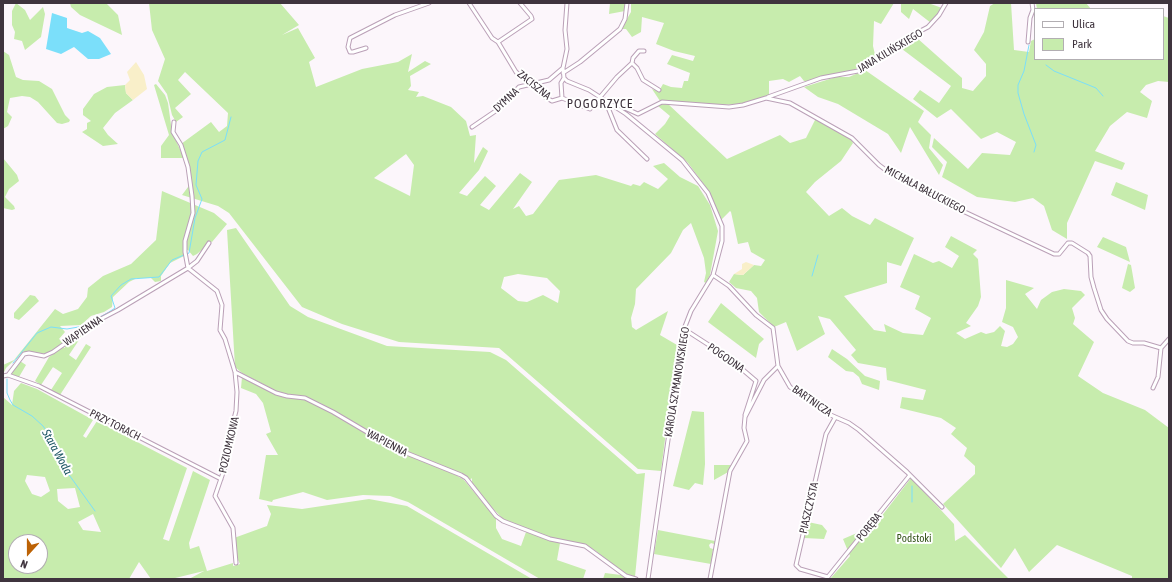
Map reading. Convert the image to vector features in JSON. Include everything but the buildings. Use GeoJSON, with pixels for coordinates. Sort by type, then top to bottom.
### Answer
{"type":"FeatureCollection","features":[{"type":"Feature","properties":{"kind":"street"},"geometry":{"type":"LineString","coordinates":[[366,48],[350,52],[348,47],[350,38],[395,15],[429,3]]}},
{"type":"Feature","properties":{"kind":"street","name":"ZACISZNA"},"geometry":{"type":"LineString","coordinates":[[469,3],[492,38],[498,42],[516,72],[548,100],[552,101],[562,98],[590,109],[601,97]]}},
{"type":"Feature","properties":{"kind":"street"},"geometry":{"type":"LineString","coordinates":[[498,42],[532,19],[520,3]]}},
{"type":"Feature","properties":{"kind":"street"},"geometry":{"type":"LineString","coordinates":[[562,98],[562,84],[564,78],[563,68],[567,49],[565,30],[567,3]]}},
{"type":"Feature","properties":{"kind":"street"},"geometry":{"type":"LineString","coordinates":[[563,73],[580,62],[620,29],[625,19],[627,3]]}},
{"type":"Feature","properties":{"kind":"street","name":"JANA KILIŃSKIEGO"},"geometry":{"type":"LineString","coordinates":[[766,98],[822,78],[858,71],[892,46],[928,27],[939,15],[946,3]]}},
{"type":"Feature","properties":{"kind":"street"},"geometry":{"type":"LineString","coordinates":[[1028,42],[1030,18],[1033,10],[1032,3]]}},
{"type":"Feature","properties":{"kind":"street"},"geometry":{"type":"LineString","coordinates":[[601,97],[617,77],[632,63],[632,58],[638,51],[644,51]]}},
{"type":"Feature","properties":{"kind":"street"},"geometry":{"type":"LineString","coordinates":[[632,63],[638,68],[643,80],[659,90]]}},
{"type":"Feature","properties":{"kind":"street","name":"DYMNA"},"geometry":{"type":"LineString","coordinates":[[472,126],[497,110],[516,88],[549,80],[563,68]]}},
{"type":"Feature","properties":{"kind":"street","name":"KAROLA SZYMANOWSKIEGO"},"geometry":{"type":"LineString","coordinates":[[564,78],[615,106],[640,124],[682,160],[708,193],[722,226],[722,241],[713,275],[691,311],[684,329],[648,579]]}},
{"type":"Feature","properties":{"kind":"street","name":"MICHAŁA BAŁUCKIEGO"},"geometry":{"type":"LineString","coordinates":[[615,106],[618,105],[638,114],[662,102],[729,107],[743,105],[766,98],[790,103],[852,138],[879,165],[950,205],[1054,254],[1059,254],[1068,243],[1072,243],[1088,253],[1090,256],[1091,278],[1101,310],[1107,319],[1128,341],[1133,344],[1144,343],[1161,348]]}},
{"type":"Feature","properties":{"kind":"street"},"geometry":{"type":"LineString","coordinates":[[608,102],[607,105],[617,130],[647,159]]}},
{"type":"Feature","properties":{"kind":"street"},"geometry":{"type":"LineString","coordinates":[[174,122],[174,132],[181,144],[188,167],[192,201],[193,213],[185,241],[185,252],[188,268],[217,291],[222,305],[220,330],[225,339],[235,372]]}},
{"type":"Feature","properties":{"kind":"street","name":"WAPIENNA"},"geometry":{"type":"LineString","coordinates":[[8,375],[24,354],[29,353],[44,356],[53,352],[96,321],[118,310],[188,268],[197,261],[210,243]]}},
{"type":"Feature","properties":{"kind":"street","name":"BARTNICZA"},"geometry":{"type":"LineString","coordinates":[[713,275],[729,286],[756,315],[773,328],[778,366],[790,387],[835,418],[853,426],[910,475],[942,507]]}},
{"type":"Feature","properties":{"kind":"street","name":"POGODNA"},"geometry":{"type":"LineString","coordinates":[[684,329],[729,358],[756,381],[745,417]]}},
{"type":"Feature","properties":{"kind":"street"},"geometry":{"type":"LineString","coordinates":[[1153,388],[1158,377],[1161,348],[1169,339]]}},
{"type":"Feature","properties":{"kind":"street"},"geometry":{"type":"LineString","coordinates":[[710,579],[730,471],[746,445],[745,417],[764,380],[778,366]]}},
{"type":"Feature","properties":{"kind":"street","name":"WAPIENNA"},"geometry":{"type":"LineString","coordinates":[[235,372],[276,393],[305,398],[333,412],[394,448],[461,475],[466,478],[496,516],[503,522],[550,539],[585,546],[622,574],[636,579]]}},
{"type":"Feature","properties":{"kind":"street","name":"POZIOMKOWA"},"geometry":{"type":"LineString","coordinates":[[235,372],[237,388],[236,411],[221,479],[216,493],[216,500],[230,521],[234,535],[236,563]]}},
{"type":"Feature","properties":{"kind":"street"},"geometry":{"type":"LineString","coordinates":[[3,376],[8,375]]}},
{"type":"Feature","properties":{"kind":"street","name":"PRZY TORACH"},"geometry":{"type":"LineString","coordinates":[[8,375],[39,386],[221,479]]}},
{"type":"Feature","properties":{"kind":"street","name":"PIASZCZYSTA"},"geometry":{"type":"LineString","coordinates":[[828,578],[800,569],[796,566],[826,434],[835,418]]}},
{"type":"Feature","properties":{"kind":"street","name":"PORĘBA"},"geometry":{"type":"LineString","coordinates":[[828,578],[910,475]]}},
{"type":"Feature","properties":{"kind":"green space"},"geometry":{"type":"Polygon","coordinates":[[[16,3],[25,10],[30,20],[43,7],[45,14],[41,37],[25,50],[22,41],[14,39],[15,32],[12,25],[12,11],[16,3]]]}},
{"type":"Feature","properties":{"kind":"green space"},"geometry":{"type":"Polygon","coordinates":[[[70,3],[106,3],[118,15],[122,35],[80,15],[71,7],[70,3]]]}},
{"type":"Feature","properties":{"kind":"green space"},"geometry":{"type":"Polygon","coordinates":[[[149,3],[280,3],[299,25],[282,35],[298,28],[315,58],[309,62],[316,87],[362,69],[398,62],[412,54],[408,72],[425,61],[431,64],[410,76],[411,86],[408,90],[419,92],[416,97],[423,96],[451,107],[466,121],[470,136],[476,135],[474,163],[483,147],[488,151],[479,170],[459,193],[467,196],[485,176],[496,186],[480,205],[489,210],[520,173],[532,182],[513,209],[519,206],[526,216],[533,214],[559,180],[596,175],[631,186],[633,184],[640,186],[644,182],[658,189],[668,179],[653,166],[664,163],[680,177],[698,186],[710,205],[718,231],[710,275],[706,283],[704,282],[706,273],[704,258],[691,223],[683,230],[671,253],[636,289],[635,304],[631,318],[632,327],[636,330],[668,311],[660,335],[677,345],[661,471],[638,469],[499,348],[399,342],[342,324],[302,307],[229,213],[218,206],[182,195],[191,183],[181,144],[211,122],[219,132],[227,126],[228,113],[185,72],[178,80],[191,94],[175,108],[183,117],[176,122],[172,115],[167,94],[158,81],[165,59],[152,30],[149,3]],[[406,154],[374,178],[410,196],[414,165],[406,154]],[[518,274],[504,277],[501,288],[518,301],[527,302],[543,295],[558,303],[560,291],[547,278],[518,274]]]}},
{"type":"Feature","properties":{"kind":"green space"},"geometry":{"type":"Polygon","coordinates":[[[610,3],[625,3],[625,11],[609,14],[610,3]]]}},
{"type":"Feature","properties":{"kind":"green space"},"geometry":{"type":"Polygon","coordinates":[[[631,3],[894,3],[881,24],[874,21],[873,46],[876,59],[845,74],[829,75],[808,81],[804,81],[800,76],[789,82],[783,79],[769,81],[769,96],[743,104],[722,105],[660,101],[652,89],[659,91],[663,84],[671,87],[682,88],[684,81],[688,81],[690,73],[667,64],[672,55],[693,61],[695,56],[674,51],[656,44],[664,23],[642,17],[641,32],[632,37],[626,29],[621,29],[631,12],[631,3]]]}},
{"type":"Feature","properties":{"kind":"green space"},"geometry":{"type":"Polygon","coordinates":[[[901,3],[928,3],[942,8],[931,23],[913,9],[909,19],[901,12],[901,3]]]}},
{"type":"Feature","properties":{"kind":"green space"},"geometry":{"type":"Polygon","coordinates":[[[995,3],[1011,3],[1014,50],[1029,52],[1031,41],[1034,40],[1034,60],[1164,60],[1164,16],[1169,18],[1169,82],[1158,81],[1146,85],[1140,92],[1152,101],[1147,118],[1127,112],[1110,126],[1095,151],[1125,163],[1122,170],[1095,161],[1067,223],[1067,239],[1052,230],[1044,206],[1033,198],[1015,202],[977,197],[942,177],[947,162],[932,147],[934,138],[968,169],[982,153],[1010,155],[1016,142],[997,132],[981,139],[951,109],[937,118],[913,99],[920,90],[939,103],[951,86],[898,46],[917,38],[962,78],[962,88],[973,91],[986,76],[986,64],[974,50],[984,32],[990,6],[995,3]]]}},
{"type":"Feature","properties":{"kind":"green space"},"geometry":{"type":"Polygon","coordinates":[[[1036,3],[1086,3],[1090,8],[1037,8],[1036,3]]]}},
{"type":"Feature","properties":{"kind":"green space"},"geometry":{"type":"Polygon","coordinates":[[[3,51],[9,55],[16,77],[23,80],[39,81],[52,89],[65,115],[70,120],[69,122],[62,124],[57,123],[38,102],[30,97],[22,96],[10,98],[7,112],[12,117],[8,126],[3,129],[3,51]]]}},
{"type":"Feature","properties":{"kind":"green space"},"geometry":{"type":"Polygon","coordinates":[[[865,70],[924,111],[918,122],[931,135],[929,148],[943,165],[939,175],[910,127],[901,153],[888,134],[838,104],[818,97],[804,87],[836,77],[849,77],[865,70]]]}},
{"type":"Feature","properties":{"kind":"green space"},"geometry":{"type":"Polygon","coordinates":[[[156,84],[165,95],[168,103],[172,132],[184,158],[161,158],[161,146],[169,135],[154,85],[156,84]]]}},
{"type":"Feature","properties":{"kind":"green space"},"geometry":{"type":"Polygon","coordinates":[[[125,85],[126,93],[133,100],[115,113],[103,128],[118,144],[103,146],[82,132],[87,129],[87,123],[91,121],[83,115],[83,109],[94,94],[107,87],[125,85]]]}},
{"type":"Feature","properties":{"kind":"green space"},"geometry":{"type":"Polygon","coordinates":[[[668,104],[727,159],[780,135],[790,143],[806,138],[816,118],[850,138],[853,143],[841,161],[815,182],[806,192],[829,216],[842,208],[852,216],[870,225],[875,218],[914,238],[901,266],[887,262],[887,283],[844,296],[874,330],[886,332],[884,324],[903,333],[923,335],[931,318],[915,309],[920,296],[900,287],[914,254],[933,263],[939,261],[952,268],[959,256],[945,247],[951,236],[977,250],[973,254],[978,259],[981,297],[978,306],[966,323],[971,326],[956,333],[965,339],[981,332],[986,334],[994,332],[1000,326],[1005,331],[1001,346],[1007,347],[1013,344],[1018,337],[1013,327],[1002,322],[1006,308],[1006,280],[1034,288],[1025,294],[1037,309],[1041,300],[1052,292],[1064,289],[1081,291],[1085,295],[1072,308],[1075,318],[1073,324],[1094,342],[1078,376],[1103,393],[1145,410],[1169,428],[1169,579],[1132,579],[1132,576],[1057,545],[1029,572],[1015,548],[1001,568],[943,504],[975,474],[975,466],[964,456],[967,448],[951,434],[956,428],[941,418],[900,408],[902,397],[923,400],[926,390],[887,380],[886,368],[858,363],[851,355],[856,350],[830,319],[818,316],[825,334],[797,351],[786,322],[774,327],[759,312],[757,298],[751,291],[736,288],[729,282],[734,274],[743,275],[754,265],[761,266],[765,260],[751,252],[748,242],[738,244],[731,212],[730,211],[721,220],[705,186],[688,163],[655,134],[665,124],[670,116],[658,106],[668,104]]]}},
{"type":"Feature","properties":{"kind":"green space"},"geometry":{"type":"Polygon","coordinates":[[[3,158],[17,175],[19,181],[9,189],[5,197],[14,206],[15,209],[12,210],[3,208],[3,158]]]}},
{"type":"Feature","properties":{"kind":"green space"},"geometry":{"type":"Polygon","coordinates":[[[1116,182],[1148,195],[1145,210],[1111,195],[1116,182]]]}},
{"type":"Feature","properties":{"kind":"green space"},"geometry":{"type":"Polygon","coordinates":[[[162,191],[214,213],[227,224],[212,242],[208,241],[205,247],[197,254],[193,256],[188,250],[184,250],[184,256],[170,263],[161,276],[161,281],[155,282],[151,278],[137,278],[129,282],[113,297],[112,307],[104,312],[91,316],[81,325],[60,326],[65,332],[59,339],[64,343],[47,354],[31,352],[21,356],[24,351],[6,368],[3,374],[3,365],[14,360],[55,309],[63,314],[78,309],[87,297],[88,288],[103,276],[131,264],[156,240],[162,191]]]}},
{"type":"Feature","properties":{"kind":"green space"},"geometry":{"type":"Polygon","coordinates":[[[236,228],[290,306],[308,317],[387,346],[490,352],[506,360],[637,474],[645,473],[635,577],[620,571],[596,551],[586,545],[549,538],[504,520],[480,495],[472,483],[472,478],[470,480],[467,477],[394,447],[320,403],[304,397],[286,395],[276,391],[242,373],[235,367],[227,230],[236,228]]]}},
{"type":"Feature","properties":{"kind":"green space"},"geometry":{"type":"Polygon","coordinates":[[[1103,237],[1126,247],[1130,262],[1097,247],[1103,237]]]}},
{"type":"Feature","properties":{"kind":"green space"},"geometry":{"type":"Polygon","coordinates":[[[1128,264],[1131,265],[1135,288],[1130,292],[1122,288],[1128,264]]]}},
{"type":"Feature","properties":{"kind":"green space"},"geometry":{"type":"Polygon","coordinates":[[[30,295],[35,296],[39,301],[19,320],[14,318],[14,313],[30,295]]]}},
{"type":"Feature","properties":{"kind":"green space"},"geometry":{"type":"Polygon","coordinates":[[[721,303],[764,339],[759,344],[756,358],[708,322],[721,303]]]}},
{"type":"Feature","properties":{"kind":"green space"},"geometry":{"type":"Polygon","coordinates":[[[87,328],[69,355],[76,360],[86,344],[91,347],[60,395],[51,390],[62,373],[53,367],[41,385],[35,381],[49,357],[63,347],[65,348],[65,345],[87,328]]]}},
{"type":"Feature","properties":{"kind":"green space"},"geometry":{"type":"Polygon","coordinates":[[[832,349],[847,359],[865,376],[880,381],[879,390],[862,384],[859,377],[853,372],[846,371],[828,357],[832,349]]]}},
{"type":"Feature","properties":{"kind":"green space"},"geometry":{"type":"Polygon","coordinates":[[[20,361],[26,365],[19,377],[10,375],[20,361]]]}},
{"type":"Feature","properties":{"kind":"green space"},"geometry":{"type":"Polygon","coordinates":[[[242,377],[273,393],[287,398],[303,399],[319,405],[393,449],[456,475],[464,480],[496,518],[496,528],[502,539],[521,546],[526,532],[560,543],[557,560],[586,570],[583,579],[540,579],[408,502],[390,496],[363,495],[327,500],[303,492],[273,500],[272,502],[259,499],[266,455],[278,455],[266,434],[271,432],[263,403],[256,394],[241,388],[242,377]]]}},
{"type":"Feature","properties":{"kind":"green space"},"geometry":{"type":"Polygon","coordinates":[[[21,383],[37,389],[93,420],[83,436],[86,438],[97,421],[187,468],[163,539],[169,541],[193,471],[210,480],[189,543],[190,549],[199,546],[207,571],[233,563],[233,566],[240,564],[237,558],[234,538],[267,526],[271,514],[267,505],[302,509],[369,499],[407,506],[532,579],[189,579],[204,571],[171,579],[151,579],[139,562],[129,579],[3,579],[3,397],[12,405],[14,391],[21,383]],[[27,475],[25,481],[32,494],[41,497],[50,491],[45,477],[27,475]],[[75,488],[57,489],[58,501],[68,509],[80,507],[75,488]],[[93,514],[78,522],[83,530],[101,532],[93,514]]]}},
{"type":"Feature","properties":{"kind":"green space"},"geometry":{"type":"Polygon","coordinates":[[[692,411],[704,412],[705,464],[703,485],[695,483],[689,490],[673,486],[692,411]]]}},
{"type":"Feature","properties":{"kind":"green space"},"geometry":{"type":"Polygon","coordinates":[[[714,465],[732,465],[730,471],[714,480],[714,465]]]}},
{"type":"Feature","properties":{"kind":"green space","name":"Podstoki"},"geometry":{"type":"Polygon","coordinates":[[[911,478],[954,524],[955,541],[965,535],[1009,579],[830,579],[850,556],[843,539],[857,533],[864,539],[911,478]]]}},
{"type":"Feature","properties":{"kind":"green space"},"geometry":{"type":"Polygon","coordinates":[[[808,522],[822,525],[827,531],[824,539],[804,538],[808,522]]]}},
{"type":"Feature","properties":{"kind":"green space"},"geometry":{"type":"Polygon","coordinates":[[[658,530],[715,541],[714,544],[711,543],[709,545],[710,548],[713,549],[711,564],[654,554],[658,530]]]}},
{"type":"Feature","properties":{"kind":"green space"},"geometry":{"type":"Polygon","coordinates":[[[605,573],[621,575],[626,579],[603,579],[605,573]]]}},
{"type":"Feature","properties":{"kind":"sand"},"geometry":{"type":"Polygon","coordinates":[[[136,62],[144,75],[147,89],[133,100],[126,93],[125,85],[130,80],[127,72],[136,62]]]}},
{"type":"Feature","properties":{"kind":"sand"},"geometry":{"type":"Polygon","coordinates":[[[746,262],[754,265],[743,275],[734,274],[742,269],[742,264],[746,262]]]}},
{"type":"Feature","properties":{"kind":"water"},"geometry":{"type":"Polygon","coordinates":[[[52,13],[67,18],[67,28],[82,33],[88,31],[100,38],[111,54],[99,59],[88,59],[74,47],[61,54],[46,49],[52,13]]]}},
{"type":"Feature","properties":{"kind":"waterway"},"geometry":{"type":"LineString","coordinates":[[1029,45],[1024,71],[1018,85],[1018,93],[1036,145],[1034,152]]}},
{"type":"Feature","properties":{"kind":"waterway"},"geometry":{"type":"LineString","coordinates":[[1046,65],[1054,71],[1096,88],[1103,96]]}},
{"type":"Feature","properties":{"kind":"waterway","name":"Stara Woda"},"geometry":{"type":"LineString","coordinates":[[187,254],[189,253],[195,218],[202,199],[196,185],[198,161],[202,152],[225,140],[231,117]]}},
{"type":"Feature","properties":{"kind":"waterway","name":"Stara Woda"},"geometry":{"type":"LineString","coordinates":[[13,363],[37,333],[51,327],[67,329],[84,326],[115,308],[111,296],[121,285],[131,279],[159,277],[172,260],[184,255]]}},
{"type":"Feature","properties":{"kind":"waterway"},"geometry":{"type":"LineString","coordinates":[[812,276],[818,255]]}},
{"type":"Feature","properties":{"kind":"waterway","name":"Stara Woda"},"geometry":{"type":"LineString","coordinates":[[7,379],[7,393],[13,405],[32,416],[43,426],[53,440],[67,472],[95,511]]}},
{"type":"Feature","properties":{"kind":"waterway"},"geometry":{"type":"LineString","coordinates":[[912,486],[912,502]]}},
{"type":"Feature","properties":{"kind":"district","name":"POGORZYCE"},"geometry":{"type":"Point","coordinates":[600,104]}}]}
